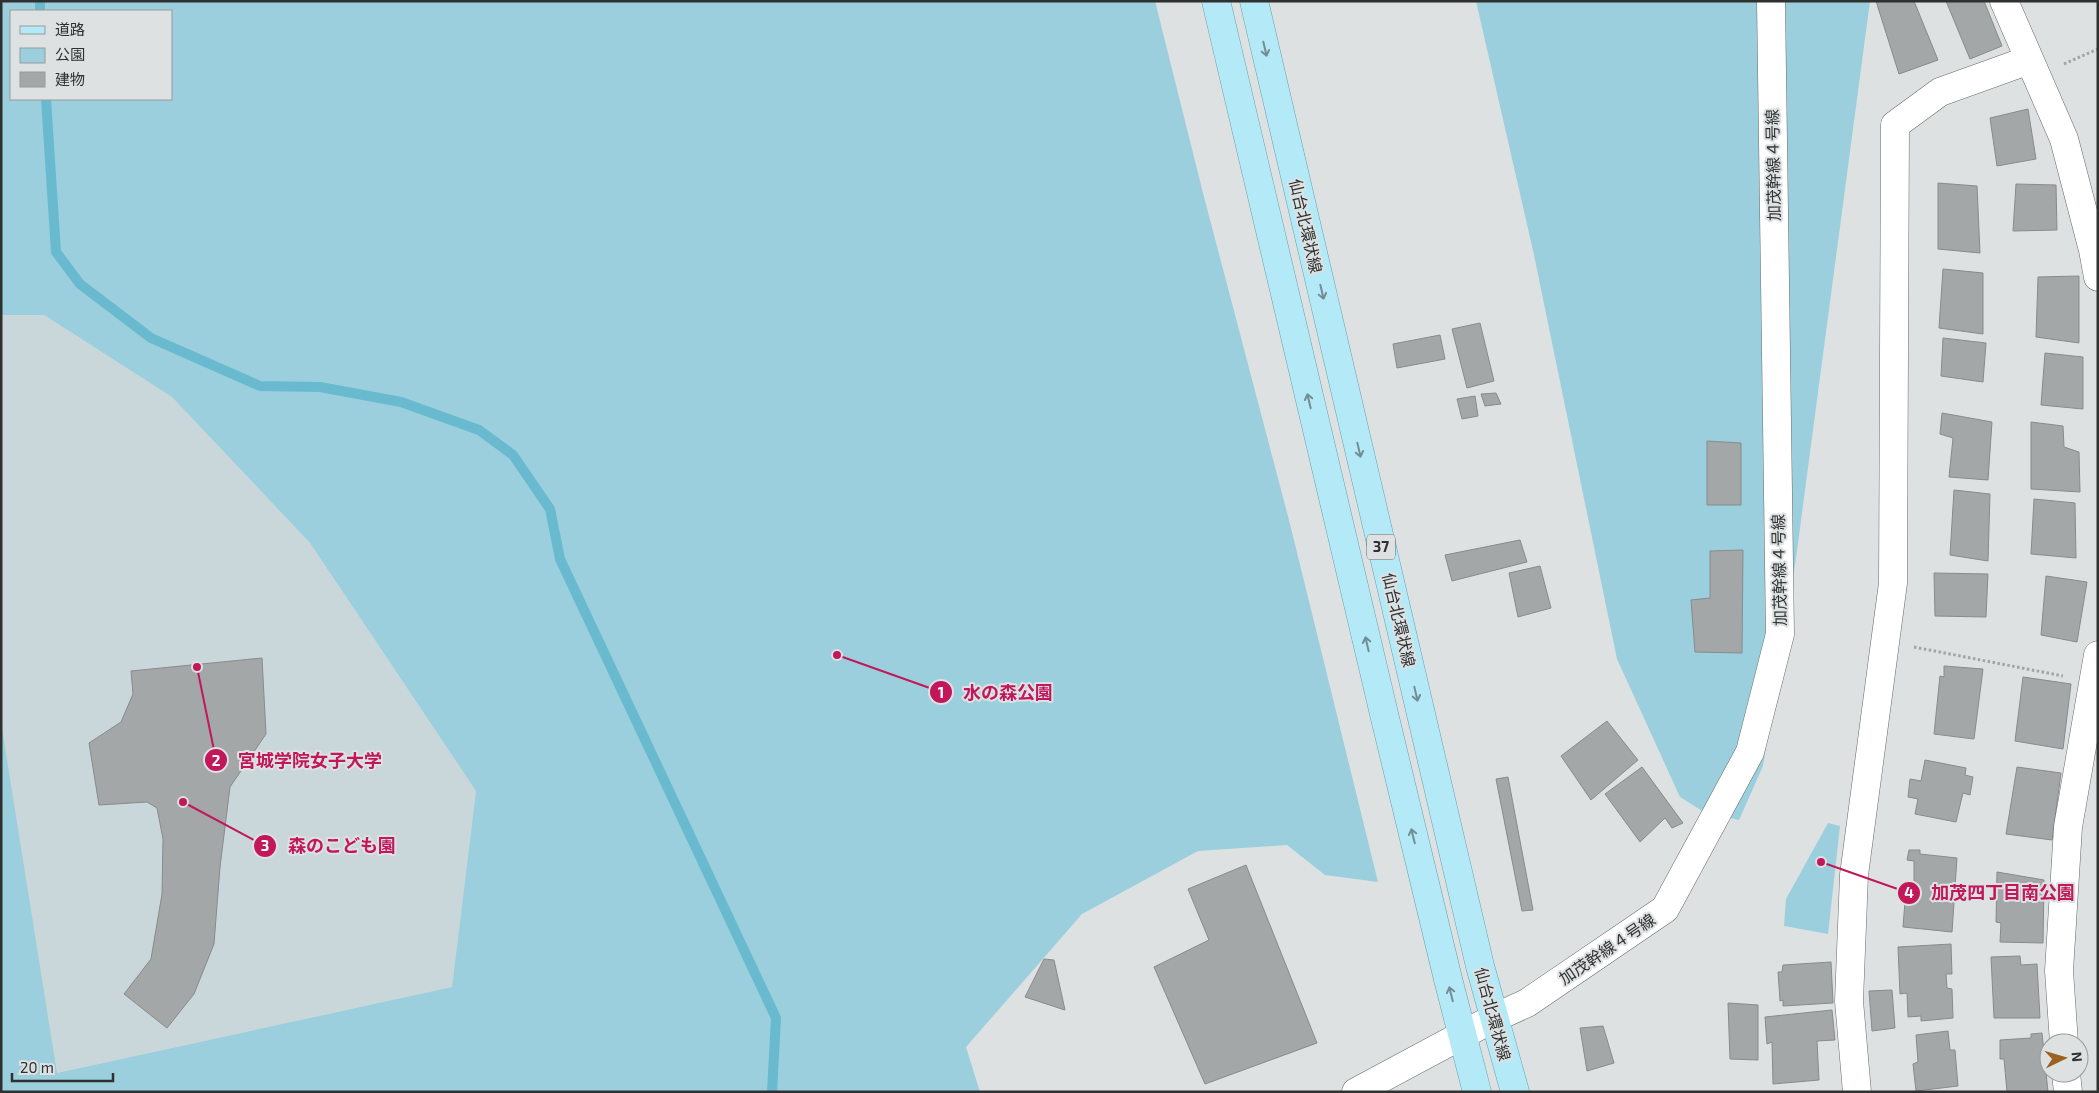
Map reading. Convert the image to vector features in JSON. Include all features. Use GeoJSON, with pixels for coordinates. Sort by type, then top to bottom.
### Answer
{"type":"FeatureCollection","features":[{"type":"Feature","properties":{"kind":"main road","name":"37"},"geometry":{"type":"LineString","coordinates":[[1216,1],[1330,487],[1477,1092]]}},
{"type":"Feature","properties":{"kind":"main road","name":"仙台北環状線"},"geometry":{"type":"LineString","coordinates":[[1254,1],[1477,956],[1515,1092]]}},
{"type":"Feature","properties":{"kind":"street","name":"加茂幹線４号線"},"geometry":{"type":"LineString","coordinates":[[1356,1092],[1494,1018],[1527,1003],[1665,909],[1750,752],[1780,634],[1771,1]]}},
{"type":"Feature","properties":{"kind":"street"},"geometry":{"type":"LineString","coordinates":[[2004,1],[2064,138],[2098,276]]}},
{"type":"Feature","properties":{"kind":"street"},"geometry":{"type":"LineString","coordinates":[[1857,1092],[1849,1001],[1854,875],[1893,583],[1895,124],[1940,92],[2029,60]]}},
{"type":"Feature","properties":{"kind":"street"},"geometry":{"type":"LineString","coordinates":[[2063,1033],[2059,971],[2068,827],[2098,655]]}},
{"type":"Feature","properties":{"kind":"path"},"geometry":{"type":"LineString","coordinates":[[1886,641],[2093,682]]}},
{"type":"Feature","properties":{"kind":"shaded area"},"geometry":{"type":"Polygon","coordinates":[[[1,315],[44,315],[172,397],[310,543],[476,791],[452,987],[57,1073],[1,1092],[1,315]]]}},
{"type":"Feature","properties":{"kind":"green space"},"geometry":{"type":"Polygon","coordinates":[[[1,1],[1155,1],[1203,193],[1290,524],[1378,882],[1325,875],[1287,845],[1198,851],[1082,914],[966,1047],[980,1092],[1,1092],[1,722],[57,1073],[452,987],[476,791],[310,543],[172,397],[44,315],[1,315],[1,1]]]}},
{"type":"Feature","properties":{"kind":"green space"},"geometry":{"type":"Polygon","coordinates":[[[1476,1],[1870,1],[1796,558],[1763,766],[1739,820],[1704,812],[1680,797],[1617,659],[1534,255],[1476,1]]]}},
{"type":"Feature","properties":{"kind":"green space"},"geometry":{"type":"Polygon","coordinates":[[[1828,823],[1840,826],[1828,934],[1784,926],[1786,899],[1828,823]]]}},
{"type":"Feature","properties":{"kind":"building"},"geometry":{"type":"Polygon","coordinates":[[[1876,1],[1914,1],[1938,60],[1899,74],[1876,1]]]}},
{"type":"Feature","properties":{"kind":"building"},"geometry":{"type":"Polygon","coordinates":[[[1946,1],[1984,1],[2002,46],[1970,59],[1946,1]]]}},
{"type":"Feature","properties":{"kind":"building"},"geometry":{"type":"Polygon","coordinates":[[[2028,109],[2036,159],[1997,166],[1990,118],[2028,109]]]}},
{"type":"Feature","properties":{"kind":"building"},"geometry":{"type":"Polygon","coordinates":[[[1938,183],[1977,186],[1980,253],[1938,249],[1938,183]]]}},
{"type":"Feature","properties":{"kind":"building"},"geometry":{"type":"Polygon","coordinates":[[[2016,184],[2056,185],[2057,230],[2013,231],[2016,184]]]}},
{"type":"Feature","properties":{"kind":"building"},"geometry":{"type":"Polygon","coordinates":[[[1943,269],[1983,273],[1983,334],[1939,328],[1943,269]]]}},
{"type":"Feature","properties":{"kind":"building"},"geometry":{"type":"Polygon","coordinates":[[[2079,276],[2079,343],[2036,337],[2038,277],[2079,276]]]}},
{"type":"Feature","properties":{"kind":"building"},"geometry":{"type":"Polygon","coordinates":[[[1480,323],[1494,381],[1467,388],[1452,329],[1480,323]]]}},
{"type":"Feature","properties":{"kind":"building"},"geometry":{"type":"Polygon","coordinates":[[[1440,335],[1445,359],[1397,368],[1393,344],[1440,335]]]}},
{"type":"Feature","properties":{"kind":"building"},"geometry":{"type":"Polygon","coordinates":[[[1943,338],[1986,343],[1983,382],[1941,376],[1943,338]]]}},
{"type":"Feature","properties":{"kind":"building"},"geometry":{"type":"Polygon","coordinates":[[[2045,353],[2083,357],[2083,409],[2041,405],[2045,353]]]}},
{"type":"Feature","properties":{"kind":"building"},"geometry":{"type":"Polygon","coordinates":[[[1496,393],[1501,404],[1485,406],[1481,394],[1496,393]]]}},
{"type":"Feature","properties":{"kind":"building"},"geometry":{"type":"Polygon","coordinates":[[[1475,396],[1478,416],[1462,419],[1457,399],[1475,396]]]}},
{"type":"Feature","properties":{"kind":"building"},"geometry":{"type":"Polygon","coordinates":[[[1942,413],[1992,422],[1988,480],[1949,477],[1953,438],[1940,434],[1942,413]]]}},
{"type":"Feature","properties":{"kind":"building"},"geometry":{"type":"Polygon","coordinates":[[[2031,422],[2063,426],[2064,447],[2079,452],[2080,492],[2031,489],[2031,422]]]}},
{"type":"Feature","properties":{"kind":"building"},"geometry":{"type":"Polygon","coordinates":[[[1707,441],[1741,443],[1741,505],[1707,505],[1707,441]]]}},
{"type":"Feature","properties":{"kind":"building"},"geometry":{"type":"Polygon","coordinates":[[[1954,490],[1990,494],[1988,561],[1950,555],[1954,490]]]}},
{"type":"Feature","properties":{"kind":"building"},"geometry":{"type":"Polygon","coordinates":[[[2034,499],[2075,503],[2076,558],[2031,554],[2034,499]]]}},
{"type":"Feature","properties":{"kind":"building"},"geometry":{"type":"Polygon","coordinates":[[[1520,540],[1527,562],[1452,581],[1445,555],[1520,540]]]}},
{"type":"Feature","properties":{"kind":"building"},"geometry":{"type":"Polygon","coordinates":[[[1743,550],[1742,653],[1695,652],[1691,600],[1710,598],[1710,551],[1743,550]]]}},
{"type":"Feature","properties":{"kind":"building"},"geometry":{"type":"Polygon","coordinates":[[[1540,566],[1551,608],[1518,617],[1509,573],[1540,566]]]}},
{"type":"Feature","properties":{"kind":"building"},"geometry":{"type":"Polygon","coordinates":[[[1934,573],[1988,574],[1986,617],[1935,616],[1934,573]]]}},
{"type":"Feature","properties":{"kind":"building"},"geometry":{"type":"Polygon","coordinates":[[[2046,576],[2087,582],[2077,642],[2041,635],[2046,576]]]}},
{"type":"Feature","properties":{"kind":"building"},"geometry":{"type":"Polygon","coordinates":[[[262,658],[266,734],[230,787],[220,867],[214,944],[194,994],[167,1028],[124,994],[151,959],[162,894],[163,839],[157,808],[147,802],[99,805],[89,743],[121,722],[133,694],[131,671],[262,658]]]}},
{"type":"Feature","properties":{"kind":"building"},"geometry":{"type":"Polygon","coordinates":[[[1944,666],[1983,669],[1974,739],[1934,734],[1940,676],[1944,677],[1944,666]]]}},
{"type":"Feature","properties":{"kind":"building"},"geometry":{"type":"Polygon","coordinates":[[[2023,677],[2071,684],[2063,749],[2015,741],[2023,677]]]}},
{"type":"Feature","properties":{"kind":"building"},"geometry":{"type":"Polygon","coordinates":[[[1607,721],[1638,760],[1591,800],[1561,756],[1607,721]]]}},
{"type":"Feature","properties":{"kind":"building"},"geometry":{"type":"Polygon","coordinates":[[[1925,760],[1966,768],[1965,775],[1973,777],[1970,795],[1963,793],[1956,822],[1915,814],[1918,799],[1908,797],[1910,779],[1921,781],[1925,760]]]}},
{"type":"Feature","properties":{"kind":"building"},"geometry":{"type":"Polygon","coordinates":[[[1642,767],[1683,823],[1672,828],[1665,818],[1640,842],[1605,794],[1642,767]]]}},
{"type":"Feature","properties":{"kind":"building"},"geometry":{"type":"Polygon","coordinates":[[[2017,767],[2061,773],[2052,840],[2006,834],[2017,767]]]}},
{"type":"Feature","properties":{"kind":"building"},"geometry":{"type":"Polygon","coordinates":[[[1508,777],[1533,910],[1522,911],[1496,779],[1508,777]]]}},
{"type":"Feature","properties":{"kind":"building"},"geometry":{"type":"Polygon","coordinates":[[[1909,850],[1920,850],[1920,854],[1957,858],[1952,932],[1903,927],[1906,888],[1914,888],[1914,861],[1907,860],[1909,850]]]}},
{"type":"Feature","properties":{"kind":"building"},"geometry":{"type":"Polygon","coordinates":[[[1246,865],[1317,1043],[1205,1084],[1154,967],[1209,940],[1188,889],[1246,865]]]}},
{"type":"Feature","properties":{"kind":"building"},"geometry":{"type":"Polygon","coordinates":[[[1997,872],[2044,880],[2043,943],[2000,942],[2001,923],[1996,922],[1997,872]]]}},
{"type":"Feature","properties":{"kind":"building"},"geometry":{"type":"Polygon","coordinates":[[[1951,944],[1952,974],[1946,974],[1947,988],[1952,989],[1953,1018],[1921,1021],[1921,1016],[1908,1017],[1907,993],[1900,994],[1898,947],[1951,944]]]}},
{"type":"Feature","properties":{"kind":"building"},"geometry":{"type":"Polygon","coordinates":[[[2020,956],[2021,965],[2037,964],[2040,1018],[1994,1018],[1991,957],[2020,956]]]}},
{"type":"Feature","properties":{"kind":"building"},"geometry":{"type":"Polygon","coordinates":[[[1044,959],[1054,960],[1065,1010],[1025,997],[1044,959]]]}},
{"type":"Feature","properties":{"kind":"building"},"geometry":{"type":"Polygon","coordinates":[[[1831,962],[1833,1003],[1783,1006],[1783,1000],[1780,1001],[1778,972],[1782,972],[1783,965],[1831,962]]]}},
{"type":"Feature","properties":{"kind":"building"},"geometry":{"type":"Polygon","coordinates":[[[1892,990],[1895,1028],[1872,1031],[1869,991],[1892,990]]]}},
{"type":"Feature","properties":{"kind":"building"},"geometry":{"type":"Polygon","coordinates":[[[1728,1003],[1758,1005],[1758,1060],[1730,1059],[1728,1003]]]}},
{"type":"Feature","properties":{"kind":"building"},"geometry":{"type":"Polygon","coordinates":[[[1832,1010],[1835,1040],[1817,1041],[1819,1080],[1773,1084],[1772,1042],[1767,1044],[1765,1017],[1832,1010]]]}},
{"type":"Feature","properties":{"kind":"building"},"geometry":{"type":"Polygon","coordinates":[[[1603,1026],[1614,1063],[1587,1071],[1580,1028],[1603,1026]]]}},
{"type":"Feature","properties":{"kind":"building"},"geometry":{"type":"Polygon","coordinates":[[[1948,1031],[1950,1050],[1955,1050],[1958,1086],[1916,1091],[1913,1064],[1918,1062],[1916,1035],[1948,1031]]]}},
{"type":"Feature","properties":{"kind":"building"},"geometry":{"type":"Polygon","coordinates":[[[2039,1033],[2039,1083],[2047,1083],[2048,1092],[2007,1092],[2004,1059],[2000,1059],[2000,1040],[2031,1038],[2031,1034],[2039,1033]]]}},
{"type":"Feature","properties":{"kind":"waterway"},"geometry":{"type":"LineString","coordinates":[[40,1],[40,10]]}},
{"type":"Feature","properties":{"kind":"waterway"},"geometry":{"type":"LineString","coordinates":[[46,100],[56,252],[80,284],[151,338],[260,386],[320,387],[401,402],[479,430],[513,455],[550,509],[560,559],[776,1018],[772,1092]]}},
{"type":"Feature","properties":{"kind":"place","name":"水の森公園"},"geometry":{"type":"Point","coordinates":[837,655]}},
{"type":"Feature","properties":{"kind":"place","name":"宮城学院女子大学"},"geometry":{"type":"Point","coordinates":[197,667]}},
{"type":"Feature","properties":{"kind":"place","name":"森のこども園"},"geometry":{"type":"Point","coordinates":[183,802]}},
{"type":"Feature","properties":{"kind":"place","name":"加茂四丁目南公園"},"geometry":{"type":"Point","coordinates":[1821,862]}}]}
